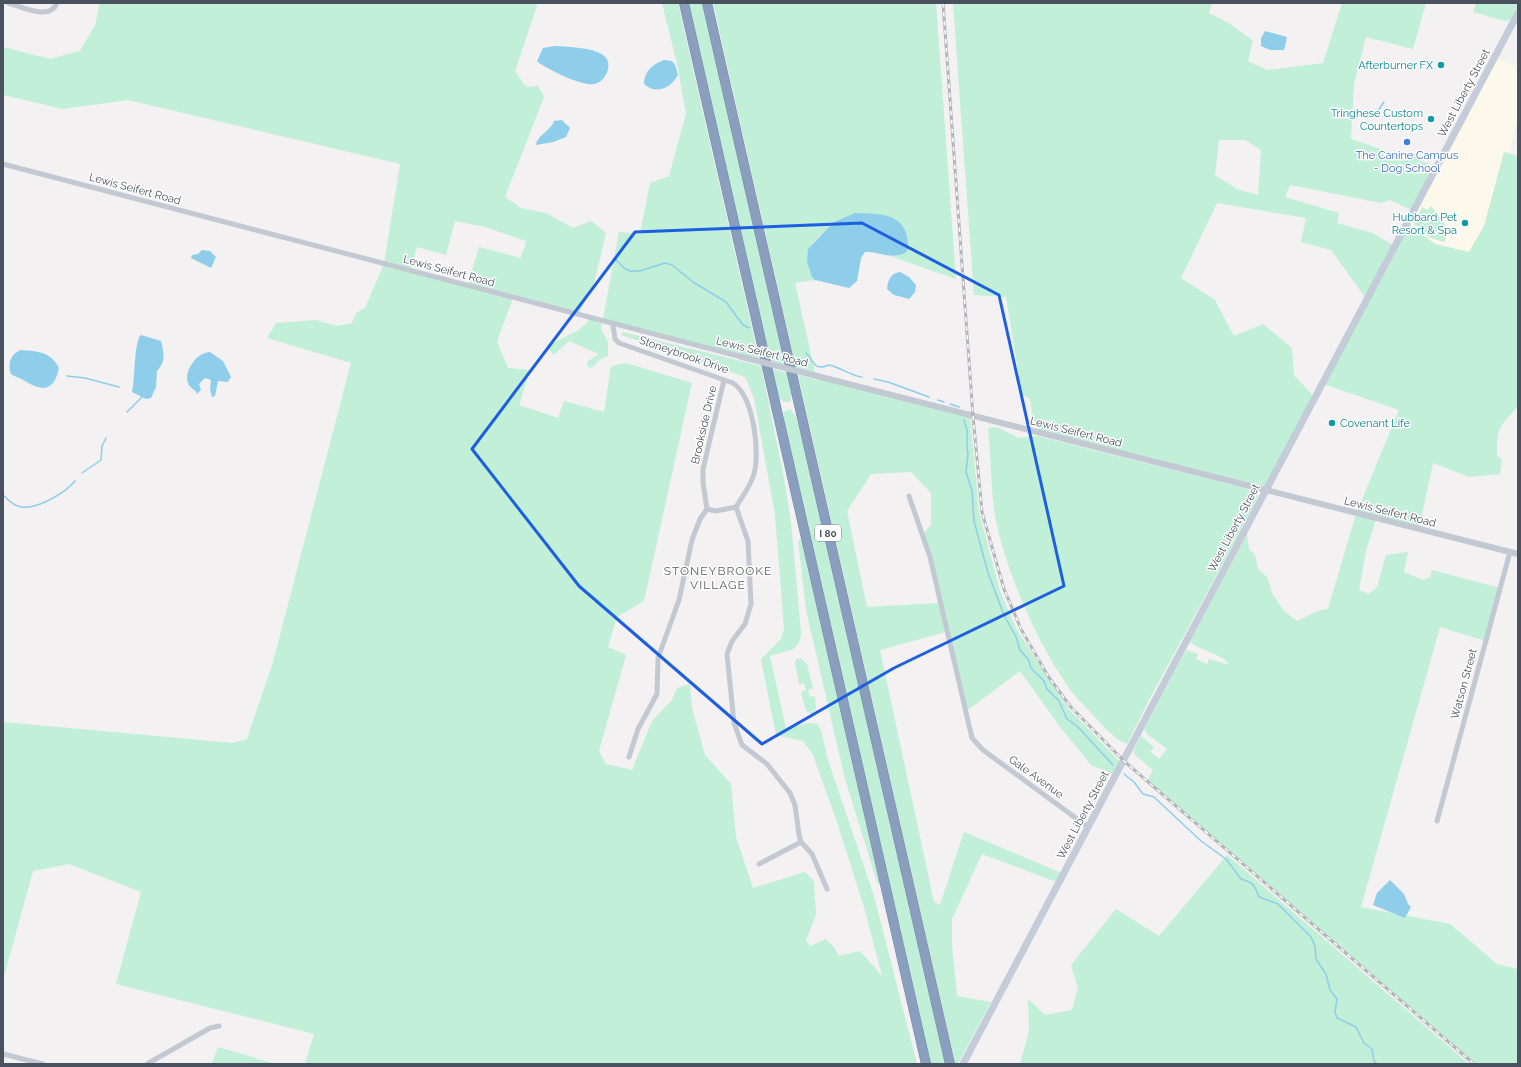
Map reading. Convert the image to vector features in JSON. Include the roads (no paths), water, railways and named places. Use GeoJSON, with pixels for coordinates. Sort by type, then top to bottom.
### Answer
{"type":"FeatureCollection","features":[{"type":"Feature","properties":{"kind":"highway","name":"I 80"},"geometry":{"type":"LineString","coordinates":[[684,3],[926,1064]]}},
{"type":"Feature","properties":{"kind":"highway","name":"I 80"},"geometry":{"type":"LineString","coordinates":[[707,3],[950,1064]]}},
{"type":"Feature","properties":{"kind":"main road","name":"West Liberty Street"},"geometry":{"type":"LineString","coordinates":[[963,1064],[1518,13]]}},
{"type":"Feature","properties":{"kind":"street"},"geometry":{"type":"LineString","coordinates":[[8,3],[47,12],[53,10],[57,3]]}},
{"type":"Feature","properties":{"kind":"street","name":"Lewis Seifert Road"},"geometry":{"type":"LineString","coordinates":[[3,164],[613,324],[1518,554]]}},
{"type":"Feature","properties":{"kind":"street","name":"Stoneybrook Drive"},"geometry":{"type":"LineString","coordinates":[[613,324],[615,339],[619,343],[724,380],[736,385],[743,393],[748,402],[753,420],[755,468],[752,479],[736,507]]}},
{"type":"Feature","properties":{"kind":"street","name":"Brookside Drive"},"geometry":{"type":"LineString","coordinates":[[707,509],[703,483],[703,469],[724,380]]}},
{"type":"Feature","properties":{"kind":"street","name":"Gale Avenue"},"geometry":{"type":"LineString","coordinates":[[909,496],[930,557],[969,728],[974,740],[983,750],[1088,827]]}},
{"type":"Feature","properties":{"kind":"street"},"geometry":{"type":"LineString","coordinates":[[629,756],[638,730],[657,694],[657,664],[679,600],[692,540],[700,519],[707,509],[716,511],[736,507],[748,541],[751,604],[749,617],[743,628],[732,641],[727,654],[734,723],[742,745],[766,764],[790,793],[795,806],[798,833],[801,842],[812,854],[827,889]]}},
{"type":"Feature","properties":{"kind":"street","name":"Watson Street"},"geometry":{"type":"LineString","coordinates":[[1437,821],[1510,552]]}},
{"type":"Feature","properties":{"kind":"street"},"geometry":{"type":"LineString","coordinates":[[758,864],[801,842]]}},
{"type":"Feature","properties":{"kind":"street"},"geometry":{"type":"LineString","coordinates":[[146,1064],[210,1028],[219,1026]]}},
{"type":"Feature","properties":{"kind":"street"},"geometry":{"type":"LineString","coordinates":[[3,1054],[43,1064]]}},
{"type":"Feature","properties":{"kind":"water"},"geometry":{"type":"Polygon","coordinates":[[[1265,31],[1287,37],[1284,50],[1270,50],[1261,46],[1261,38],[1265,31]]]}},
{"type":"Feature","properties":{"kind":"water"},"geometry":{"type":"Polygon","coordinates":[[[555,46],[592,50],[603,55],[607,59],[608,63],[605,76],[598,83],[581,83],[544,66],[537,61],[543,48],[555,46]]]}},
{"type":"Feature","properties":{"kind":"water"},"geometry":{"type":"Polygon","coordinates":[[[664,60],[672,61],[675,65],[678,75],[675,80],[667,86],[658,89],[653,89],[644,84],[644,79],[647,72],[653,66],[664,60]]]}},
{"type":"Feature","properties":{"kind":"water"},"geometry":{"type":"Polygon","coordinates":[[[562,120],[570,128],[566,137],[553,142],[536,145],[539,138],[550,128],[554,121],[562,120]]]}},
{"type":"Feature","properties":{"kind":"water"},"geometry":{"type":"Polygon","coordinates":[[[855,213],[882,215],[896,220],[902,225],[906,232],[908,242],[907,251],[902,254],[892,256],[865,252],[861,258],[857,281],[849,288],[815,280],[812,277],[807,262],[808,249],[834,222],[855,213]]]}},
{"type":"Feature","properties":{"kind":"water"},"geometry":{"type":"Polygon","coordinates":[[[202,250],[210,251],[216,257],[211,268],[191,258],[192,255],[198,254],[202,250]]]}},
{"type":"Feature","properties":{"kind":"water"},"geometry":{"type":"Polygon","coordinates":[[[900,272],[909,277],[916,285],[915,292],[909,299],[894,295],[887,289],[889,280],[892,276],[900,272]]]}},
{"type":"Feature","properties":{"kind":"water"},"geometry":{"type":"Polygon","coordinates":[[[141,335],[161,341],[163,353],[162,364],[157,371],[156,387],[151,398],[146,399],[132,392],[137,344],[141,335]]]}},
{"type":"Feature","properties":{"kind":"water"},"geometry":{"type":"Polygon","coordinates":[[[21,350],[43,353],[56,363],[59,368],[57,376],[51,385],[42,388],[37,387],[11,374],[9,366],[12,356],[21,350]]]}},
{"type":"Feature","properties":{"kind":"water"},"geometry":{"type":"Polygon","coordinates":[[[210,352],[223,361],[231,377],[228,382],[218,381],[215,396],[212,397],[210,390],[211,380],[205,378],[199,384],[201,390],[197,394],[196,391],[189,385],[187,380],[189,369],[196,359],[200,355],[210,352]]]}},
{"type":"Feature","properties":{"kind":"water"},"geometry":{"type":"Polygon","coordinates":[[[1390,880],[1404,894],[1408,904],[1411,907],[1405,918],[1373,905],[1377,893],[1390,880]]]}},
{"type":"Feature","properties":{"kind":"waterway"},"geometry":{"type":"LineString","coordinates":[[1366,115],[1375,115],[1384,102]]}},
{"type":"Feature","properties":{"kind":"waterway"},"geometry":{"type":"LineString","coordinates":[[1344,116],[1362,114]]}},
{"type":"Feature","properties":{"kind":"waterway"},"geometry":{"type":"LineString","coordinates":[[614,258],[624,268],[630,271],[640,271],[665,263],[672,265],[693,282],[726,302],[743,325],[749,328]]}},
{"type":"Feature","properties":{"kind":"waterway"},"geometry":{"type":"LineString","coordinates":[[806,353],[817,366],[824,367],[829,365],[858,377],[862,377]]}},
{"type":"Feature","properties":{"kind":"waterway"},"geometry":{"type":"LineString","coordinates":[[67,376],[85,378],[119,387]]}},
{"type":"Feature","properties":{"kind":"waterway"},"geometry":{"type":"LineString","coordinates":[[874,379],[888,382],[929,397]]}},
{"type":"Feature","properties":{"kind":"waterway"},"geometry":{"type":"LineString","coordinates":[[127,412],[142,397]]}},
{"type":"Feature","properties":{"kind":"waterway"},"geometry":{"type":"LineString","coordinates":[[938,400],[944,402]]}},
{"type":"Feature","properties":{"kind":"waterway"},"geometry":{"type":"LineString","coordinates":[[950,404],[959,407]]}},
{"type":"Feature","properties":{"kind":"waterway"},"geometry":{"type":"LineString","coordinates":[[964,420],[967,430],[968,454],[966,472],[972,491],[974,521],[988,573],[1004,615],[1016,637],[1020,650],[1028,659],[1031,668],[1044,681],[1047,689],[1059,701],[1067,719],[1077,726],[1113,765]]}},
{"type":"Feature","properties":{"kind":"waterway"},"geometry":{"type":"LineString","coordinates":[[82,473],[101,460],[102,446],[106,438]]}},
{"type":"Feature","properties":{"kind":"waterway"},"geometry":{"type":"LineString","coordinates":[[3,495],[11,503],[18,506],[32,506],[57,496],[75,481]]}},
{"type":"Feature","properties":{"kind":"waterway"},"geometry":{"type":"LineString","coordinates":[[1124,774],[1134,782],[1143,794],[1154,797],[1201,841],[1226,859],[1241,879],[1253,885],[1259,897],[1278,904],[1311,937],[1315,946],[1316,959],[1326,974],[1330,990],[1337,999],[1335,1012],[1337,1018],[1356,1027],[1364,1043],[1372,1049],[1374,1061],[1377,1064]]}},
{"type":"Feature","properties":{"kind":"railway"},"geometry":{"type":"LineString","coordinates":[[943,3],[973,416],[982,512],[1004,589],[1021,629],[1048,676],[1070,706],[1124,761],[1474,1064]]}},
{"type":"Feature","properties":{"kind":"place","name":"Afterburner FX"},"geometry":{"type":"Point","coordinates":[1441,65]}},
{"type":"Feature","properties":{"kind":"place","name":"Tringhese Custom Countertops"},"geometry":{"type":"Point","coordinates":[1431,119]}},
{"type":"Feature","properties":{"kind":"place","name":"The Canine Campus - Dog School"},"geometry":{"type":"Point","coordinates":[1407,142]}},
{"type":"Feature","properties":{"kind":"place","name":"Hubbard Pet Resort & Spa"},"geometry":{"type":"Point","coordinates":[1465,223]}},
{"type":"Feature","properties":{"kind":"place","name":"Covenant Life"},"geometry":{"type":"Point","coordinates":[1332,423]}},
{"type":"Feature","properties":{"kind":"district","name":"STONEYBROOKE VILLAGE"},"geometry":{"type":"Point","coordinates":[718,578]}}]}
